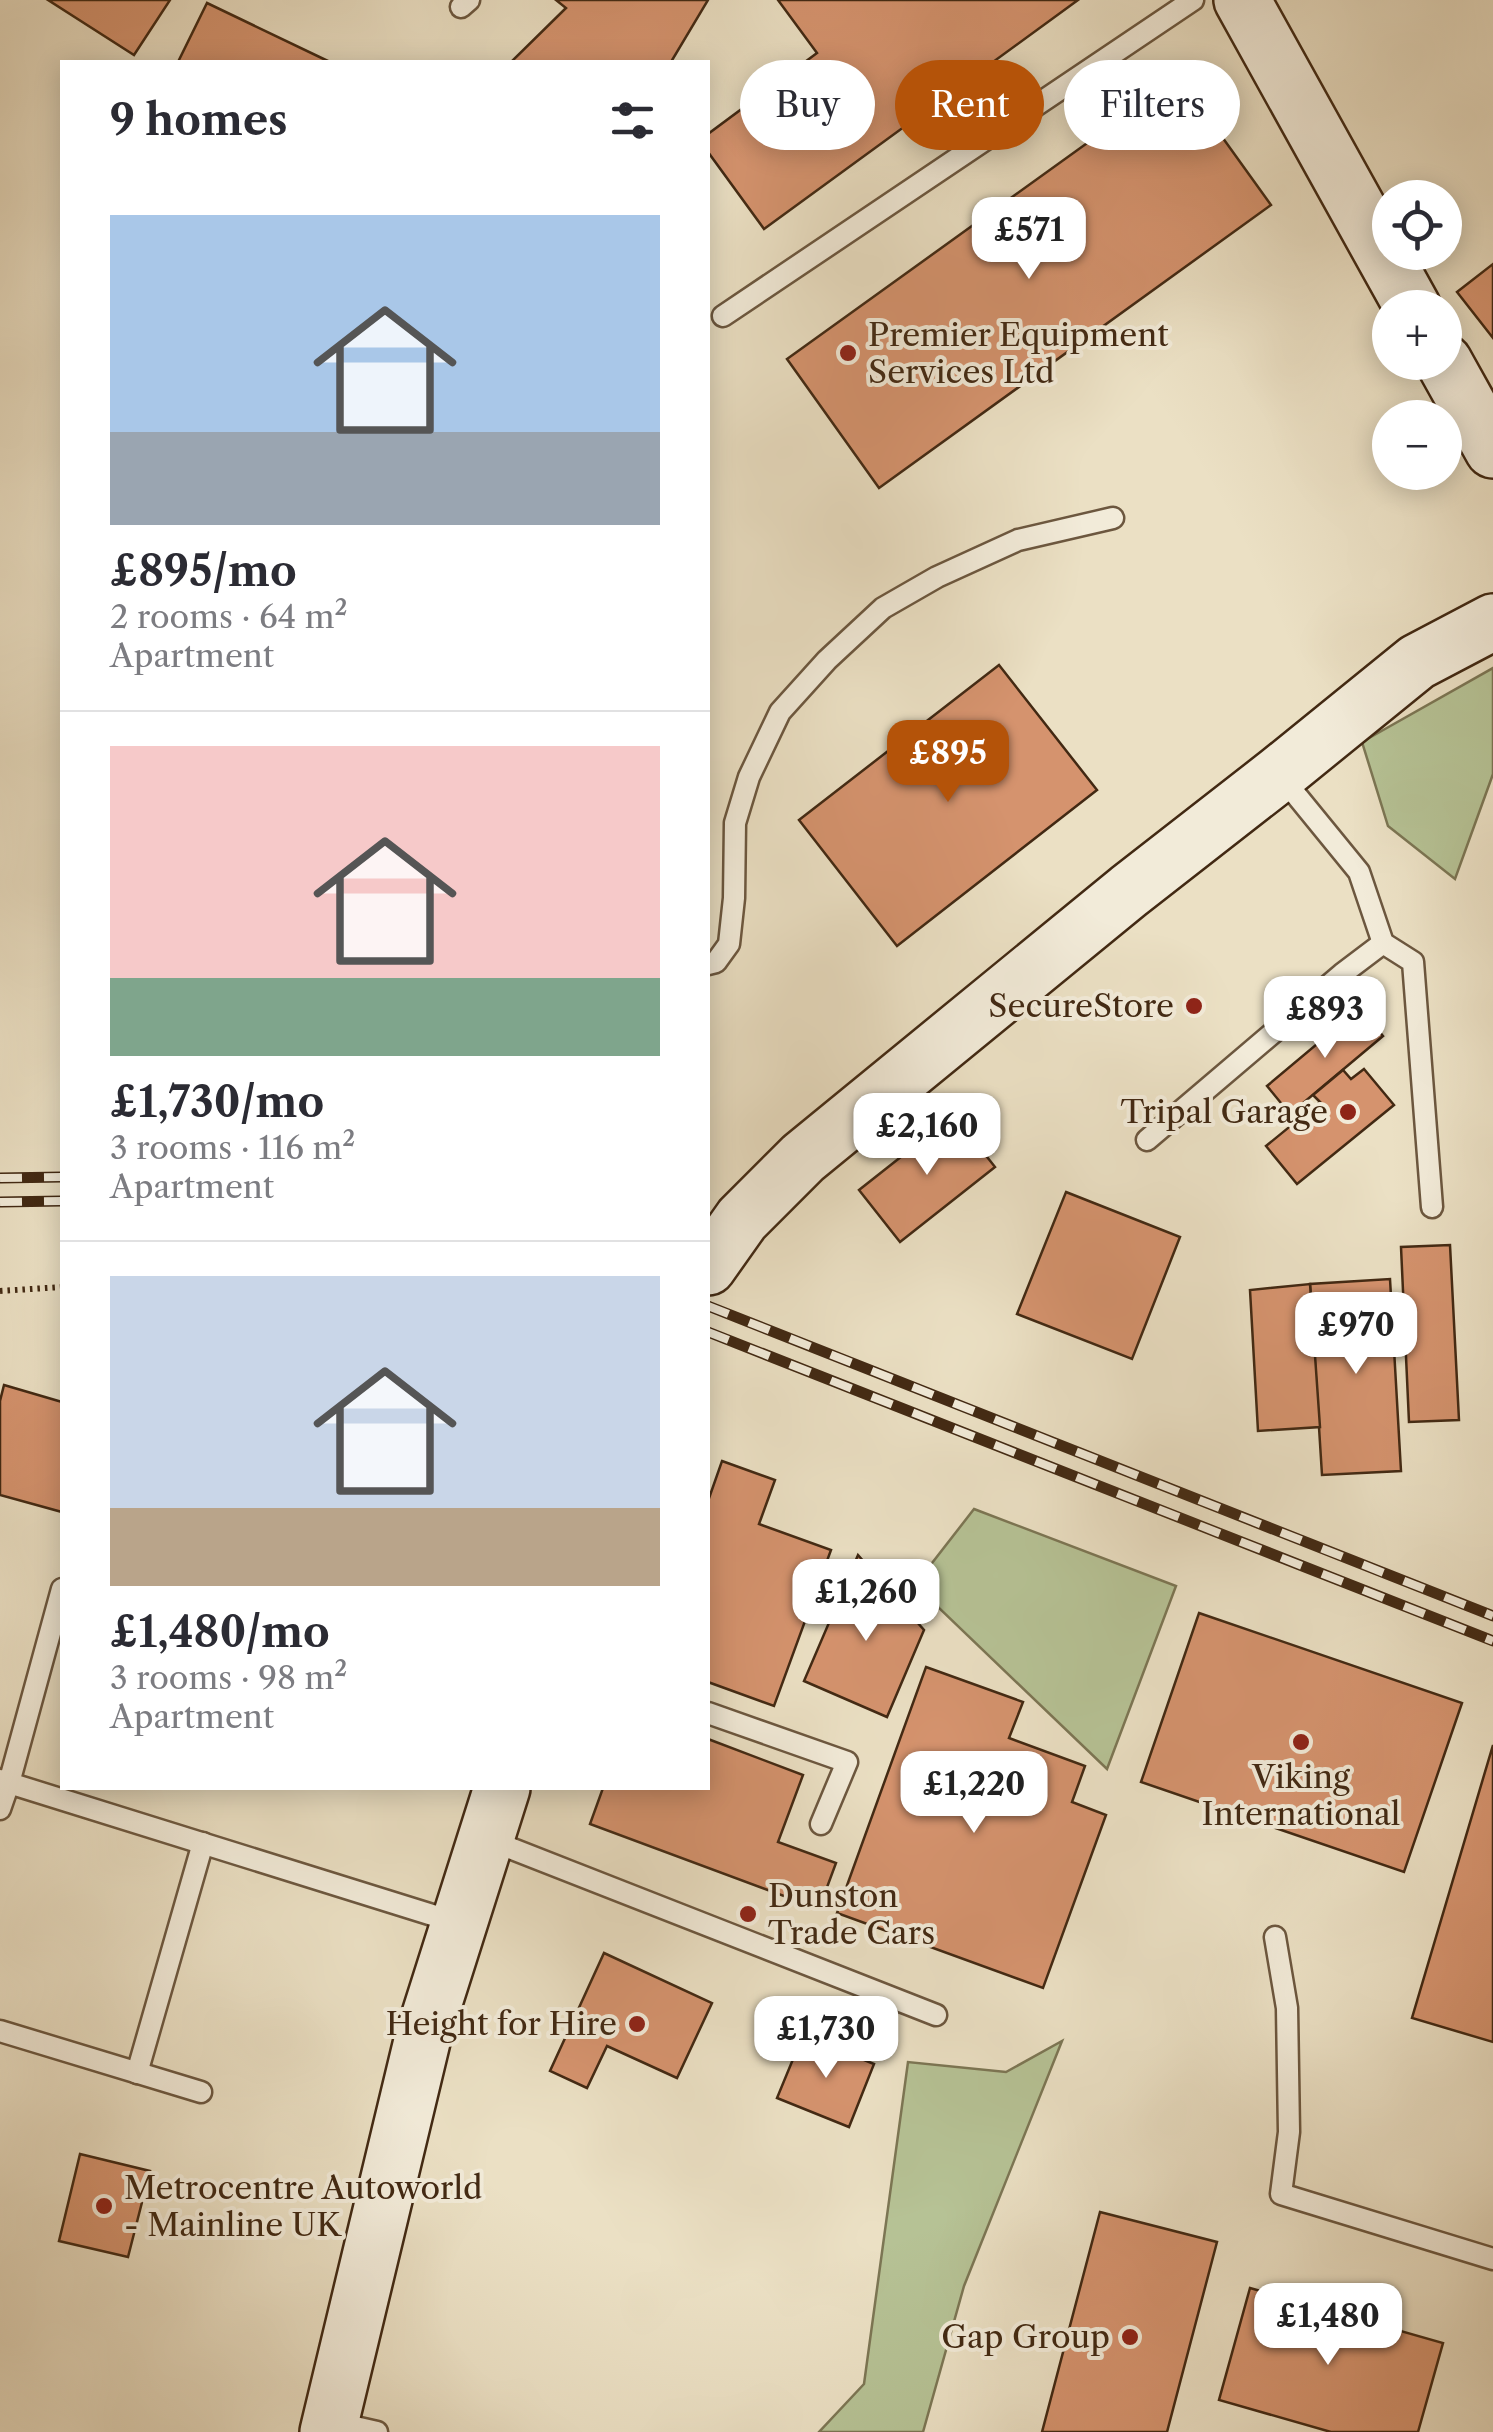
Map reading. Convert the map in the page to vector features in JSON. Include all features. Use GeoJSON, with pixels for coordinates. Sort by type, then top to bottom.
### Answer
{"type":"FeatureCollection","features":[{"type":"Feature","properties":{"kind":"street"},"geometry":{"type":"LineString","coordinates":[[1242,0],[1404,290]]}},
{"type":"Feature","properties":{"kind":"street"},"geometry":{"type":"LineString","coordinates":[[1454,380],[1493,450]]}},
{"type":"Feature","properties":{"kind":"street"},"geometry":{"type":"LineString","coordinates":[[710,1264],[742,1219],[803,1158],[1417,662],[1493,622]]}},
{"type":"Feature","properties":{"kind":"street"},"geometry":{"type":"LineString","coordinates":[[346,2428],[423,2036],[501,1790]]}},
{"type":"Feature","properties":{"kind":"lane"},"geometry":{"type":"LineString","coordinates":[[723,316],[1192,0]]}},
{"type":"Feature","properties":{"kind":"lane"},"geometry":{"type":"LineString","coordinates":[[710,964],[716,962],[729,944],[735,823],[749,777],[780,712],[827,660],[883,608],[938,577],[1018,540],[1114,518]]}},
{"type":"Feature","properties":{"kind":"lane"},"geometry":{"type":"LineString","coordinates":[[1279,774],[1359,872],[1383,943],[1413,962],[1432,1207]]}},
{"type":"Feature","properties":{"kind":"lane"},"geometry":{"type":"LineString","coordinates":[[1148,1140],[1383,943]]}},
{"type":"Feature","properties":{"kind":"lane"},"geometry":{"type":"LineString","coordinates":[[0,1809],[60,1596]]}},
{"type":"Feature","properties":{"kind":"lane"},"geometry":{"type":"LineString","coordinates":[[710,1714],[847,1762],[822,1824]]}},
{"type":"Feature","properties":{"kind":"lane"},"geometry":{"type":"LineString","coordinates":[[5,1781],[459,1923]]}},
{"type":"Feature","properties":{"kind":"lane"},"geometry":{"type":"LineString","coordinates":[[486,1839],[936,2015]]}},
{"type":"Feature","properties":{"kind":"lane"},"geometry":{"type":"LineString","coordinates":[[137,2073],[203,1843]]}},
{"type":"Feature","properties":{"kind":"lane"},"geometry":{"type":"LineString","coordinates":[[1275,1937],[1288,2008],[1289,2132],[1281,2194],[1493,2259]]}},
{"type":"Feature","properties":{"kind":"lane"},"geometry":{"type":"LineString","coordinates":[[0,2031],[201,2092]]}},
{"type":"Feature","properties":{"kind":"path"},"geometry":{"type":"LineString","coordinates":[[0,1292],[60,1287]]}},
{"type":"Feature","properties":{"kind":"green space"},"geometry":{"type":"Polygon","coordinates":[[[1493,668],[1493,774],[1455,879],[1388,826],[1362,742],[1493,668]]]}},
{"type":"Feature","properties":{"kind":"green space"},"geometry":{"type":"Polygon","coordinates":[[[974,1509],[1176,1586],[1107,1769],[915,1585],[974,1509]]]}},
{"type":"Feature","properties":{"kind":"green space"},"geometry":{"type":"Polygon","coordinates":[[[1062,2041],[964,2286],[923,2432],[819,2432],[864,2384],[908,2062],[1006,2072],[1062,2041]]]}},
{"type":"Feature","properties":{"kind":"building"},"geometry":{"type":"Polygon","coordinates":[[[48,0],[170,0],[134,55],[48,0]]]}},
{"type":"Feature","properties":{"kind":"building"},"geometry":{"type":"Polygon","coordinates":[[[556,0],[708,0],[672,60],[513,60],[566,8],[556,0]]]}},
{"type":"Feature","properties":{"kind":"building"},"geometry":{"type":"Polygon","coordinates":[[[778,0],[1078,0],[996,60],[895,60],[895,133],[875,148],[875,60],[808,60],[817,53],[778,0]]]}},
{"type":"Feature","properties":{"kind":"building"},"geometry":{"type":"Polygon","coordinates":[[[207,3],[326,60],[179,60],[207,3]]]}},
{"type":"Feature","properties":{"kind":"building"},"geometry":{"type":"Polygon","coordinates":[[[740,110],[740,150],[872,150],[764,229],[710,155],[710,133],[740,110]]]}},
{"type":"Feature","properties":{"kind":"building"},"geometry":{"type":"Polygon","coordinates":[[[1078,150],[1231,150],[1271,205],[879,488],[787,359],[1078,150]]]}},
{"type":"Feature","properties":{"kind":"building"},"geometry":{"type":"Polygon","coordinates":[[[1493,264],[1493,338],[1462,298],[1460,290],[1493,264]]]}},
{"type":"Feature","properties":{"kind":"building"},"geometry":{"type":"Polygon","coordinates":[[[999,665],[1097,790],[897,946],[799,820],[999,665]]]}},
{"type":"Feature","properties":{"kind":"building"},"geometry":{"type":"Polygon","coordinates":[[[1360,1008],[1383,1036],[1290,1114],[1267,1086],[1360,1008]]]}},
{"type":"Feature","properties":{"kind":"building"},"geometry":{"type":"Polygon","coordinates":[[[1364,1069],[1394,1105],[1297,1184],[1266,1146],[1320,1102],[1313,1095],[1343,1070],[1351,1079],[1364,1069]]]}},
{"type":"Feature","properties":{"kind":"building"},"geometry":{"type":"Polygon","coordinates":[[[954,1115],[995,1167],[900,1242],[859,1190],[954,1115]]]}},
{"type":"Feature","properties":{"kind":"building"},"geometry":{"type":"Polygon","coordinates":[[[1066,1192],[1180,1237],[1132,1359],[1017,1314],[1066,1192]]]}},
{"type":"Feature","properties":{"kind":"building"},"geometry":{"type":"Polygon","coordinates":[[[1450,1245],[1459,1420],[1409,1422],[1401,1247],[1450,1245]]]}},
{"type":"Feature","properties":{"kind":"building"},"geometry":{"type":"Polygon","coordinates":[[[1390,1279],[1401,1471],[1322,1475],[1310,1284],[1390,1279]]]}},
{"type":"Feature","properties":{"kind":"building"},"geometry":{"type":"Polygon","coordinates":[[[1310,1284],[1320,1427],[1258,1431],[1250,1290],[1310,1284]]]}},
{"type":"Feature","properties":{"kind":"building"},"geometry":{"type":"Polygon","coordinates":[[[4,1385],[60,1401],[60,1511],[0,1495],[0,1401],[4,1385]]]}},
{"type":"Feature","properties":{"kind":"building"},"geometry":{"type":"Polygon","coordinates":[[[722,1461],[775,1480],[759,1524],[831,1550],[774,1706],[710,1683],[710,1495],[722,1461]]]}},
{"type":"Feature","properties":{"kind":"building"},"geometry":{"type":"Polygon","coordinates":[[[858,1555],[924,1630],[887,1717],[804,1681],[858,1555]]]}},
{"type":"Feature","properties":{"kind":"building","name":"Viking International"},"geometry":{"type":"Polygon","coordinates":[[[1199,1613],[1462,1703],[1404,1872],[1141,1782],[1199,1613]]]}},
{"type":"Feature","properties":{"kind":"building"},"geometry":{"type":"Polygon","coordinates":[[[926,1667],[1023,1702],[1009,1738],[1085,1766],[1072,1802],[1106,1815],[1043,1988],[837,1913],[926,1667]]]}},
{"type":"Feature","properties":{"kind":"building"},"geometry":{"type":"Polygon","coordinates":[[[710,1740],[803,1775],[778,1842],[836,1863],[819,1909],[590,1824],[602,1790],[710,1790],[710,1740]]]}},
{"type":"Feature","properties":{"kind":"building"},"geometry":{"type":"Polygon","coordinates":[[[1493,1745],[1493,2042],[1412,2018],[1493,1745]]]}},
{"type":"Feature","properties":{"kind":"building","name":"Height for Hire"},"geometry":{"type":"Polygon","coordinates":[[[604,1953],[712,2003],[677,2078],[607,2046],[587,2088],[550,2071],[604,1953]]]}},
{"type":"Feature","properties":{"kind":"building"},"geometry":{"type":"Polygon","coordinates":[[[803,2035],[874,2064],[849,2127],[777,2098],[803,2035]]]}},
{"type":"Feature","properties":{"kind":"building","name":"Metrocentre Autoworld - Mainline UK"},"geometry":{"type":"Polygon","coordinates":[[[80,2154],[150,2171],[128,2257],[59,2241],[80,2154]]]}},
{"type":"Feature","properties":{"kind":"building","name":"Gap Group"},"geometry":{"type":"Polygon","coordinates":[[[1100,2212],[1217,2242],[1167,2432],[1042,2432],[1100,2212]]]}},
{"type":"Feature","properties":{"kind":"building"},"geometry":{"type":"Polygon","coordinates":[[[1250,2288],[1443,2343],[1418,2432],[1331,2432],[1219,2400],[1250,2288]]]}},
{"type":"Feature","properties":{"kind":"railway"},"geometry":{"type":"LineString","coordinates":[[0,1178],[60,1177]]}},
{"type":"Feature","properties":{"kind":"railway"},"geometry":{"type":"LineString","coordinates":[[0,1202],[60,1201]]}},
{"type":"Feature","properties":{"kind":"railway"},"geometry":{"type":"LineString","coordinates":[[710,1307],[1493,1616]]}},
{"type":"Feature","properties":{"kind":"railway"},"geometry":{"type":"LineString","coordinates":[[710,1333],[1493,1641]]}},
{"type":"Feature","properties":{"kind":"place","name":"Premier Equipment Services Ltd"},"geometry":{"type":"Point","coordinates":[848,353]}},
{"type":"Feature","properties":{"kind":"place","name":"SecureStore"},"geometry":{"type":"Point","coordinates":[1194,1006]}},
{"type":"Feature","properties":{"kind":"place","name":"Tripal Garage"},"geometry":{"type":"Point","coordinates":[1348,1112]}},
{"type":"Feature","properties":{"kind":"place","name":"Viking International"},"geometry":{"type":"Point","coordinates":[1301,1742]}},
{"type":"Feature","properties":{"kind":"place","name":"Dunston Trade Cars"},"geometry":{"type":"Point","coordinates":[748,1914]}},
{"type":"Feature","properties":{"kind":"place","name":"Height for Hire"},"geometry":{"type":"Point","coordinates":[637,2024]}},
{"type":"Feature","properties":{"kind":"place","name":"Metrocentre Autoworld - Mainline UK"},"geometry":{"type":"Point","coordinates":[104,2206]}},
{"type":"Feature","properties":{"kind":"place","name":"Gap Group"},"geometry":{"type":"Point","coordinates":[1130,2337]}}]}
